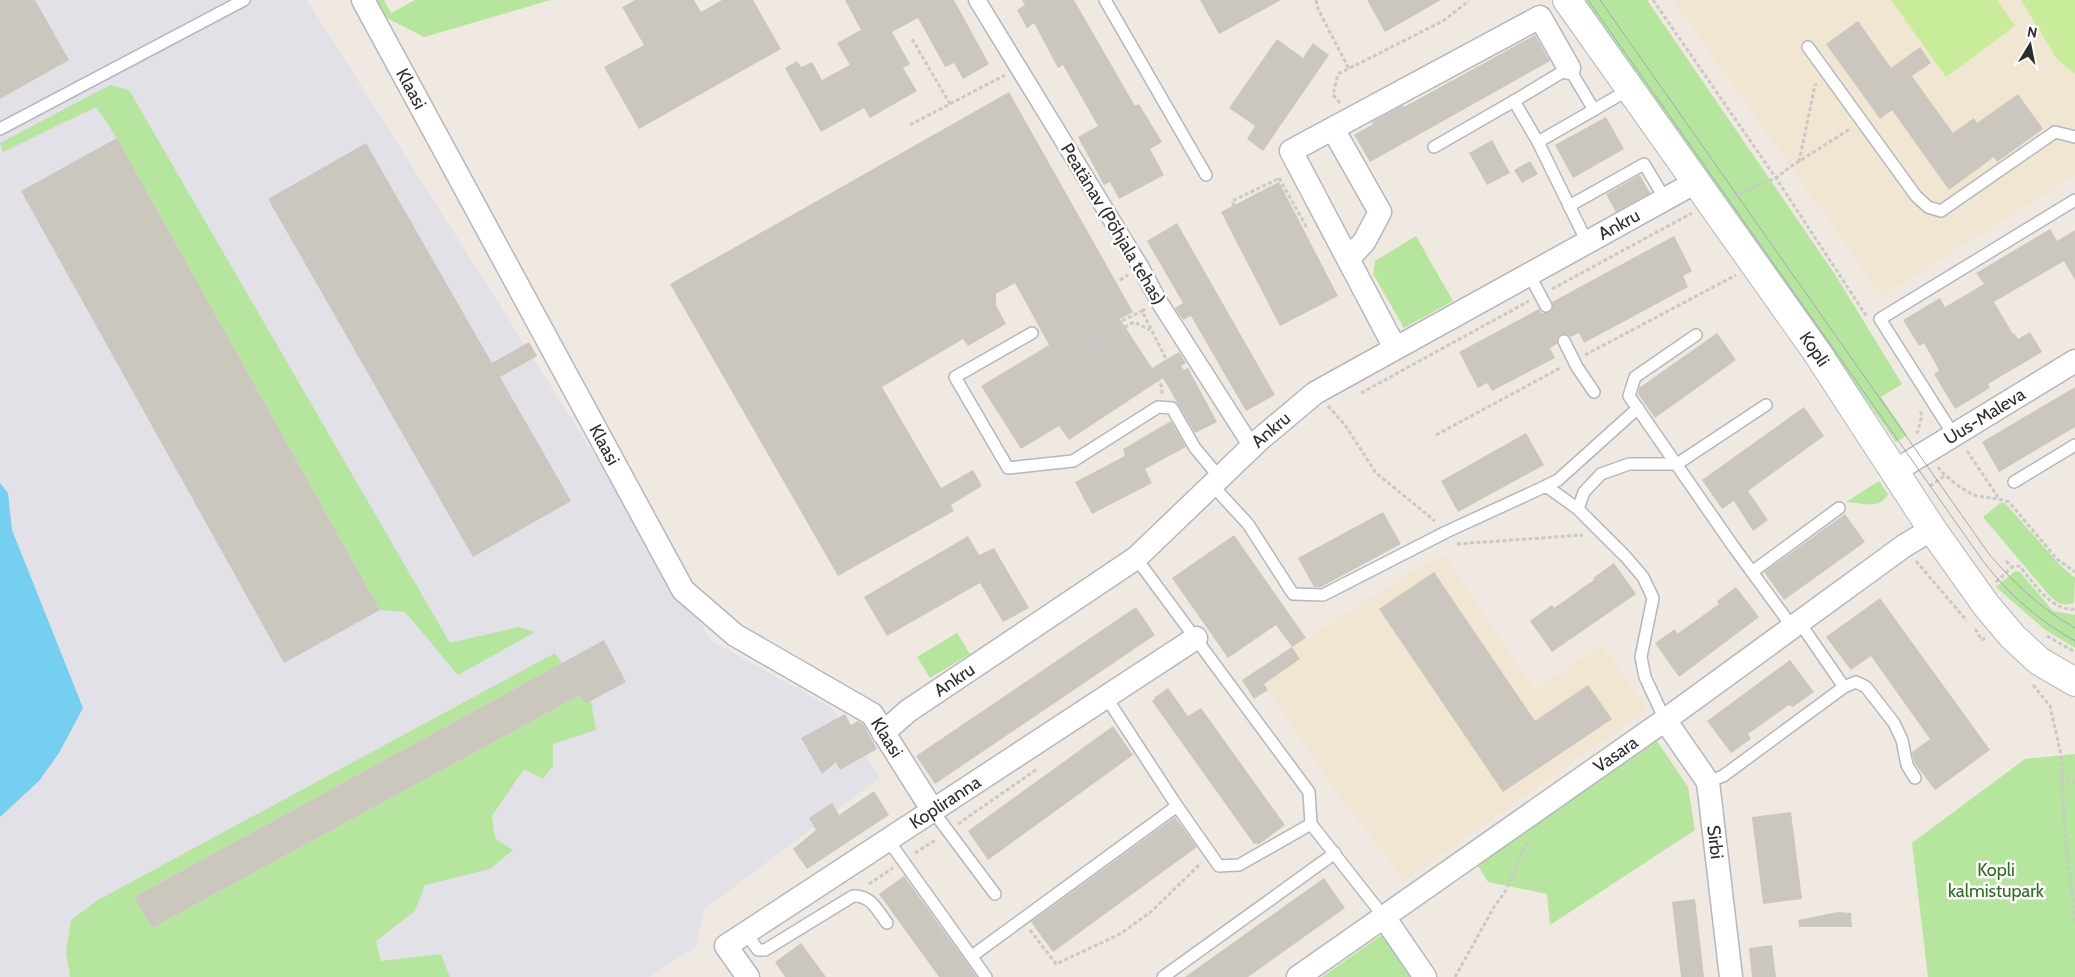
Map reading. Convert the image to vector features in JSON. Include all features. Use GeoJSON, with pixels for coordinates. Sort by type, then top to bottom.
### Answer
{"type":"FeatureCollection","features":[{"type":"Feature","properties":{"kind":"street","name":"Klaasi"},"geometry":{"type":"LineString","coordinates":[[363,0],[684,590],[734,635],[872,714],[933,811]]}},
{"type":"Feature","properties":{"kind":"street","name":"Peatänav (Põhjala tehas)"},"geometry":{"type":"LineString","coordinates":[[977,0],[1141,268],[1158,300],[1252,446]]}},
{"type":"Feature","properties":{"kind":"street","name":"Kopli"},"geometry":{"type":"LineString","coordinates":[[1567,0],[1696,182],[1705,209],[1816,352],[1932,529],[1986,605],[2013,637],[2039,661],[2075,682]]}},
{"type":"Feature","properties":{"kind":"street"},"geometry":{"type":"LineString","coordinates":[[1395,348],[1292,151],[1540,17],[1569,68]]}},
{"type":"Feature","properties":{"kind":"street"},"geometry":{"type":"LineString","coordinates":[[1342,124],[1380,212],[1364,242],[1349,258]]}},
{"type":"Feature","properties":{"kind":"street","name":"Ankru"},"geometry":{"type":"LineString","coordinates":[[883,732],[908,711],[1136,558],[1252,446],[1315,394],[1696,182]]}},
{"type":"Feature","properties":{"kind":"street","name":"Uus-Maleva"},"geometry":{"type":"LineString","coordinates":[[1895,471],[1958,440],[2075,361]]}},
{"type":"Feature","properties":{"kind":"street","name":"Vasara"},"geometry":{"type":"LineString","coordinates":[[1298,977],[1665,720],[1904,546],[1932,529]]}},
{"type":"Feature","properties":{"kind":"street","name":"Kopliranna"},"geometry":{"type":"LineString","coordinates":[[748,977],[726,946],[1196,638]]}},
{"type":"Feature","properties":{"kind":"street","name":"Sirbi"},"geometry":{"type":"LineString","coordinates":[[1665,720],[1708,782],[1731,977]]}},
{"type":"Feature","properties":{"kind":"street"},"geometry":{"type":"LineString","coordinates":[[1384,917],[1425,977]]}},
{"type":"Feature","properties":{"kind":"lane"},"geometry":{"type":"LineString","coordinates":[[0,129],[244,0]]}},
{"type":"Feature","properties":{"kind":"lane"},"geometry":{"type":"LineString","coordinates":[[1105,0],[1206,175]]}},
{"type":"Feature","properties":{"kind":"lane"},"geometry":{"type":"LineString","coordinates":[[1808,47],[1916,196],[1928,207],[1941,211],[2055,132],[2075,137]]}},
{"type":"Feature","properties":{"kind":"lane"},"geometry":{"type":"LineString","coordinates":[[1434,147],[1569,68],[1594,110]]}},
{"type":"Feature","properties":{"kind":"lane"},"geometry":{"type":"LineString","coordinates":[[1538,142],[1630,89]]}},
{"type":"Feature","properties":{"kind":"lane"},"geometry":{"type":"LineString","coordinates":[[1514,101],[1538,142],[1587,242]]}},
{"type":"Feature","properties":{"kind":"lane"},"geometry":{"type":"LineString","coordinates":[[1569,206],[1644,164],[1665,199]]}},
{"type":"Feature","properties":{"kind":"lane"},"geometry":{"type":"LineString","coordinates":[[1958,440],[1880,319],[2075,200]]}},
{"type":"Feature","properties":{"kind":"lane"},"geometry":{"type":"LineString","coordinates":[[1529,274],[1543,300]]}},
{"type":"Feature","properties":{"kind":"lane"},"geometry":{"type":"LineString","coordinates":[[1032,333],[955,377],[1008,468],[1073,461],[1158,407],[1172,408],[1216,481],[1248,524],[1293,594],[1323,595],[1446,532],[1558,480],[1638,408]]}},
{"type":"Feature","properties":{"kind":"lane"},"geometry":{"type":"LineString","coordinates":[[1696,335],[1635,377],[1629,396],[1752,572],[1797,625],[1844,687]]}},
{"type":"Feature","properties":{"kind":"lane"},"geometry":{"type":"LineString","coordinates":[[1564,341],[1577,367],[1594,392]]}},
{"type":"Feature","properties":{"kind":"lane"},"geometry":{"type":"LineString","coordinates":[[1578,508],[1584,492],[1601,474],[1629,464],[1677,464],[1766,405]]}},
{"type":"Feature","properties":{"kind":"lane"},"geometry":{"type":"LineString","coordinates":[[2014,482],[2075,445]]}},
{"type":"Feature","properties":{"kind":"lane"},"geometry":{"type":"LineString","coordinates":[[1546,486],[1578,508],[1606,537],[1642,577],[1653,598],[1641,657],[1645,677],[1665,720]]}},
{"type":"Feature","properties":{"kind":"lane"},"geometry":{"type":"LineString","coordinates":[[1752,572],[1840,508]]}},
{"type":"Feature","properties":{"kind":"lane"},"geometry":{"type":"LineString","coordinates":[[1136,558],[1309,792],[1311,824],[1384,917]]}},
{"type":"Feature","properties":{"kind":"lane"},"geometry":{"type":"LineString","coordinates":[[1708,782],[1723,776],[1844,687],[1856,682],[1866,687],[1894,723],[1902,740],[1907,766],[1916,778]]}},
{"type":"Feature","properties":{"kind":"lane"},"geometry":{"type":"LineString","coordinates":[[1106,697],[1218,866],[1239,865],[1311,824]]}},
{"type":"Feature","properties":{"kind":"lane"},"geometry":{"type":"LineString","coordinates":[[972,956],[1177,806]]}},
{"type":"Feature","properties":{"kind":"lane"},"geometry":{"type":"LineString","coordinates":[[933,811],[994,894]]}},
{"type":"Feature","properties":{"kind":"lane"},"geometry":{"type":"LineString","coordinates":[[888,840],[986,977]]}},
{"type":"Feature","properties":{"kind":"lane"},"geometry":{"type":"LineString","coordinates":[[1163,977],[1335,853]]}},
{"type":"Feature","properties":{"kind":"lane"},"geometry":{"type":"LineString","coordinates":[[746,933],[758,950],[765,950],[853,896],[862,896],[870,900],[887,923]]}},
{"type":"Feature","properties":{"kind":"path"},"geometry":{"type":"LineString","coordinates":[[1316,0],[1318,9],[1349,69]]}},
{"type":"Feature","properties":{"kind":"path"},"geometry":{"type":"LineString","coordinates":[[1342,124],[1333,94],[1338,74],[1442,21],[1469,0]]}},
{"type":"Feature","properties":{"kind":"path"},"geometry":{"type":"LineString","coordinates":[[1653,0],[1776,178],[1871,324]]}},
{"type":"Feature","properties":{"kind":"path"},"geometry":{"type":"LineString","coordinates":[[912,40],[950,104]]}},
{"type":"Feature","properties":{"kind":"path"},"geometry":{"type":"LineString","coordinates":[[910,125],[1019,68]]}},
{"type":"Feature","properties":{"kind":"path"},"geometry":{"type":"LineString","coordinates":[[1799,163],[1815,85],[1830,76]]}},
{"type":"Feature","properties":{"kind":"path"},"geometry":{"type":"LineString","coordinates":[[1357,395],[1543,300],[1705,209],[1776,178],[1790,166],[1799,163],[1862,123]]}},
{"type":"Feature","properties":{"kind":"path"},"geometry":{"type":"LineString","coordinates":[[1234,206],[1232,201],[1300,168]]}},
{"type":"Feature","properties":{"kind":"path"},"geometry":{"type":"LineString","coordinates":[[1060,356],[1109,327],[1142,311]]}},
{"type":"Feature","properties":{"kind":"path"},"geometry":{"type":"LineString","coordinates":[[1146,319],[1168,363],[1154,373],[1162,387],[1163,408]]}},
{"type":"Feature","properties":{"kind":"path"},"geometry":{"type":"LineString","coordinates":[[1062,362],[1092,343],[1134,322],[1151,330]]}},
{"type":"Feature","properties":{"kind":"path"},"geometry":{"type":"LineString","coordinates":[[1092,343],[1090,340],[1108,331],[1109,327]]}},
{"type":"Feature","properties":{"kind":"path"},"geometry":{"type":"LineString","coordinates":[[1322,413],[1336,406]]}},
{"type":"Feature","properties":{"kind":"path"},"geometry":{"type":"LineString","coordinates":[[1918,407],[1922,415],[1917,435],[1921,442]]}},
{"type":"Feature","properties":{"kind":"path"},"geometry":{"type":"LineString","coordinates":[[1330,409],[1345,425],[1376,473],[1446,532]]}},
{"type":"Feature","properties":{"kind":"path"},"geometry":{"type":"LineString","coordinates":[[1958,440],[1998,498]]}},
{"type":"Feature","properties":{"kind":"path"},"geometry":{"type":"LineString","coordinates":[[1936,464],[1944,476],[1976,495],[1998,498],[2009,502],[2057,559],[2075,572]]}},
{"type":"Feature","properties":{"kind":"path"},"geometry":{"type":"LineString","coordinates":[[1924,491],[1944,476]]}},
{"type":"Feature","properties":{"kind":"path"},"geometry":{"type":"LineString","coordinates":[[1454,544],[1576,535],[1606,537]]}},
{"type":"Feature","properties":{"kind":"path"},"geometry":{"type":"LineString","coordinates":[[2006,562],[2012,568]]}},
{"type":"Feature","properties":{"kind":"path"},"geometry":{"type":"LineString","coordinates":[[1992,586],[2012,568],[2019,566],[2051,601],[2060,608],[2075,609]]}},
{"type":"Feature","properties":{"kind":"path"},"geometry":{"type":"LineString","coordinates":[[2052,700],[2050,706],[2061,755],[2065,835],[2075,921]]}},
{"type":"Feature","properties":{"kind":"path"},"geometry":{"type":"LineString","coordinates":[[853,896],[1044,764]]}},
{"type":"Feature","properties":{"kind":"path"},"geometry":{"type":"LineString","coordinates":[[2061,774],[2075,784]]}},
{"type":"Feature","properties":{"kind":"path"},"geometry":{"type":"LineString","coordinates":[[1454,977],[1494,907],[1505,892],[1529,838]]}},
{"type":"Feature","properties":{"kind":"path"},"geometry":{"type":"LineString","coordinates":[[1021,919],[1056,964],[1120,934],[1152,911],[1210,854]]}},
{"type":"Feature","properties":{"kind":"shaded area"},"geometry":{"type":"Polygon","coordinates":[[[0,0],[307,0],[712,641],[832,708],[880,778],[704,909],[696,947],[649,977],[0,977],[0,0]]]}},
{"type":"Feature","properties":{"kind":"shaded area"},"geometry":{"type":"Polygon","coordinates":[[[1673,0],[2075,0],[2075,175],[1882,296],[1673,0]]]}},
{"type":"Feature","properties":{"kind":"shaded area"},"geometry":{"type":"Polygon","coordinates":[[[1443,554],[1535,690],[1601,645],[1648,709],[1405,880],[1337,793],[1256,671],[1443,554]]]}},
{"type":"Feature","properties":{"kind":"green space"},"geometry":{"type":"Polygon","coordinates":[[[374,0],[384,0],[391,13],[415,0],[551,0],[424,37],[383,16],[374,0]]]}},
{"type":"Feature","properties":{"kind":"green space"},"geometry":{"type":"Polygon","coordinates":[[[1583,0],[1647,0],[1836,276],[1902,384],[1881,397],[1907,435],[1896,442],[1583,0]]]}},
{"type":"Feature","properties":{"kind":"green space"},"geometry":{"type":"Polygon","coordinates":[[[1891,0],[1997,0],[2015,26],[1946,77],[1891,0]]]}},
{"type":"Feature","properties":{"kind":"green space"},"geometry":{"type":"Polygon","coordinates":[[[2021,0],[2075,0],[2075,74],[2057,59],[2021,0]]]}},
{"type":"Feature","properties":{"kind":"green space"},"geometry":{"type":"Polygon","coordinates":[[[110,85],[129,90],[450,643],[518,627],[535,632],[458,675],[405,612],[380,610],[117,138],[96,107],[3,152],[0,143],[110,85]]]}},
{"type":"Feature","properties":{"kind":"green space"},"geometry":{"type":"Polygon","coordinates":[[[1416,236],[1453,301],[1404,328],[1373,274],[1375,261],[1416,236]]]}},
{"type":"Feature","properties":{"kind":"green space"},"geometry":{"type":"Polygon","coordinates":[[[1879,481],[1888,494],[1885,499],[1875,504],[1846,502],[1879,481]]]}},
{"type":"Feature","properties":{"kind":"green space"},"geometry":{"type":"Polygon","coordinates":[[[2000,503],[2005,503],[2059,564],[2075,578],[2074,603],[2063,604],[2051,597],[1983,517],[2000,503]]]}},
{"type":"Feature","properties":{"kind":"green space"},"geometry":{"type":"Polygon","coordinates":[[[2015,571],[2020,572],[2053,611],[2075,615],[2075,648],[2044,629],[1996,587],[2015,571]]]}},
{"type":"Feature","properties":{"kind":"green space"},"geometry":{"type":"Polygon","coordinates":[[[957,633],[970,654],[930,678],[917,657],[957,633]]]}},
{"type":"Feature","properties":{"kind":"green space"},"geometry":{"type":"Polygon","coordinates":[[[555,653],[562,663],[134,897],[152,928],[580,695],[585,704],[591,701],[596,730],[553,744],[553,766],[543,779],[524,769],[492,816],[495,838],[513,850],[490,869],[425,885],[415,911],[376,941],[381,961],[441,954],[450,977],[70,977],[66,952],[71,920],[98,900],[555,653]]]}},
{"type":"Feature","properties":{"kind":"green space"},"geometry":{"type":"Polygon","coordinates":[[[1657,741],[1688,787],[1695,830],[1550,925],[1547,894],[1488,882],[1477,864],[1657,741]]]}},
{"type":"Feature","properties":{"kind":"green space","name":"Kopli kalmistupark"},"geometry":{"type":"Polygon","coordinates":[[[2075,754],[2075,977],[1928,977],[1912,843],[2025,759],[2075,754]]]}},
{"type":"Feature","properties":{"kind":"green space"},"geometry":{"type":"Polygon","coordinates":[[[1383,934],[1414,977],[1322,977],[1383,934]]]}},
{"type":"Feature","properties":{"kind":"water"},"geometry":{"type":"Polygon","coordinates":[[[0,483],[8,493],[12,530],[83,708],[59,753],[39,781],[0,817],[0,483]]]}},
{"type":"Feature","properties":{"kind":"building"},"geometry":{"type":"Polygon","coordinates":[[[0,0],[35,0],[69,60],[0,99],[0,0]]]}},
{"type":"Feature","properties":{"kind":"building"},"geometry":{"type":"Polygon","coordinates":[[[635,0],[694,0],[701,12],[722,0],[753,0],[781,49],[639,129],[604,67],[644,45],[622,7],[635,0]]]}},
{"type":"Feature","properties":{"kind":"building"},"geometry":{"type":"Polygon","coordinates":[[[845,0],[954,0],[989,64],[963,79],[954,63],[945,67],[918,18],[892,32],[910,64],[903,68],[917,91],[870,118],[864,108],[821,132],[785,68],[797,61],[801,67],[812,62],[822,80],[850,65],[837,43],[861,30],[845,0]]]}},
{"type":"Feature","properties":{"kind":"building"},"geometry":{"type":"Polygon","coordinates":[[[1022,0],[1074,0],[1135,106],[1139,104],[1162,142],[1150,149],[1164,175],[1119,199],[1110,182],[1104,185],[1078,137],[1098,126],[1063,65],[1058,68],[1034,23],[1027,28],[1017,10],[1025,5],[1022,0]]]}},
{"type":"Feature","properties":{"kind":"building"},"geometry":{"type":"Polygon","coordinates":[[[1200,0],[1281,0],[1219,34],[1200,0]]]}},
{"type":"Feature","properties":{"kind":"building"},"geometry":{"type":"Polygon","coordinates":[[[1367,0],[1441,0],[1385,32],[1367,0]]]}},
{"type":"Feature","properties":{"kind":"building"},"geometry":{"type":"Polygon","coordinates":[[[1858,21],[1891,68],[1920,47],[1931,63],[1912,76],[1953,133],[1974,118],[1977,123],[2018,94],[2043,129],[1997,162],[1994,157],[1949,190],[1892,110],[1880,119],[1826,44],[1858,21]]]}},
{"type":"Feature","properties":{"kind":"building"},"geometry":{"type":"Polygon","coordinates":[[[1535,35],[1550,61],[1370,162],[1354,135],[1373,124],[1372,122],[1403,105],[1404,107],[1535,35]]]}},
{"type":"Feature","properties":{"kind":"building"},"geometry":{"type":"Polygon","coordinates":[[[1277,39],[1303,58],[1313,43],[1329,55],[1263,151],[1247,139],[1255,126],[1229,108],[1277,39]]]}},
{"type":"Feature","properties":{"kind":"building"},"geometry":{"type":"Polygon","coordinates":[[[1009,92],[1133,312],[1120,319],[1152,368],[1179,352],[1186,363],[1181,366],[1184,370],[1188,368],[1217,422],[1195,433],[1163,378],[1069,440],[1059,426],[1021,449],[981,386],[1049,345],[1015,283],[996,294],[996,305],[1006,324],[968,346],[963,339],[882,387],[941,488],[973,470],[982,486],[951,505],[954,511],[838,576],[670,284],[1009,92]]]}},
{"type":"Feature","properties":{"kind":"building"},"geometry":{"type":"Polygon","coordinates":[[[1606,117],[1624,149],[1573,178],[1555,145],[1606,117]]]}},
{"type":"Feature","properties":{"kind":"building"},"geometry":{"type":"Polygon","coordinates":[[[117,138],[380,610],[284,663],[21,191],[117,138]]]}},
{"type":"Feature","properties":{"kind":"building"},"geometry":{"type":"Polygon","coordinates":[[[1492,140],[1510,173],[1487,185],[1469,153],[1492,140]]]}},
{"type":"Feature","properties":{"kind":"building"},"geometry":{"type":"Polygon","coordinates":[[[366,143],[492,363],[529,342],[537,356],[500,377],[571,501],[473,557],[268,199],[366,143]]]}},
{"type":"Feature","properties":{"kind":"building"},"geometry":{"type":"Polygon","coordinates":[[[1530,161],[1538,174],[1522,183],[1514,170],[1530,161]]]}},
{"type":"Feature","properties":{"kind":"building"},"geometry":{"type":"Polygon","coordinates":[[[1640,175],[1650,193],[1616,212],[1606,194],[1640,175]]]}},
{"type":"Feature","properties":{"kind":"building"},"geometry":{"type":"Polygon","coordinates":[[[1279,182],[1338,296],[1280,326],[1221,212],[1279,182]]]}},
{"type":"Feature","properties":{"kind":"building"},"geometry":{"type":"Polygon","coordinates":[[[1177,223],[1275,395],[1246,411],[1191,316],[1183,320],[1175,308],[1183,303],[1147,241],[1177,223]]]}},
{"type":"Feature","properties":{"kind":"building"},"geometry":{"type":"Polygon","coordinates":[[[2050,229],[2057,241],[2075,230],[2075,280],[2064,261],[1994,302],[2013,334],[2018,339],[2030,332],[2042,352],[1988,384],[1990,388],[1955,409],[1934,374],[1939,370],[1924,343],[1919,346],[1903,320],[1940,298],[1945,307],[1984,284],[1976,273],[2050,229]]]}},
{"type":"Feature","properties":{"kind":"building"},"geometry":{"type":"Polygon","coordinates":[[[1674,236],[1692,271],[1683,276],[1688,287],[1584,343],[1579,333],[1571,337],[1561,334],[1558,337],[1557,344],[1550,348],[1555,358],[1492,391],[1487,383],[1478,388],[1459,352],[1539,309],[1542,313],[1549,313],[1553,307],[1552,302],[1674,236]]]}},
{"type":"Feature","properties":{"kind":"building"},"geometry":{"type":"Polygon","coordinates":[[[1717,333],[1736,360],[1655,418],[1638,394],[1639,388],[1717,333]]]}},
{"type":"Feature","properties":{"kind":"building"},"geometry":{"type":"Polygon","coordinates":[[[2075,387],[2075,427],[1999,472],[1982,442],[2075,387]]]}},
{"type":"Feature","properties":{"kind":"building"},"geometry":{"type":"Polygon","coordinates":[[[1804,407],[1824,436],[1748,491],[1768,520],[1753,531],[1734,501],[1722,509],[1702,480],[1804,407]]]}},
{"type":"Feature","properties":{"kind":"building"},"geometry":{"type":"Polygon","coordinates":[[[1171,421],[1186,447],[1145,469],[1152,483],[1092,514],[1075,482],[1125,456],[1123,449],[1171,421]]]}},
{"type":"Feature","properties":{"kind":"building"},"geometry":{"type":"Polygon","coordinates":[[[1526,433],[1544,465],[1458,512],[1441,481],[1526,433]]]}},
{"type":"Feature","properties":{"kind":"building"},"geometry":{"type":"Polygon","coordinates":[[[1383,512],[1401,544],[1321,587],[1314,587],[1298,558],[1383,512]]]}},
{"type":"Feature","properties":{"kind":"building"},"geometry":{"type":"Polygon","coordinates":[[[1845,514],[1865,542],[1784,600],[1764,572],[1845,514]]]}},
{"type":"Feature","properties":{"kind":"building"},"geometry":{"type":"Polygon","coordinates":[[[1234,535],[1306,638],[1292,647],[1276,625],[1228,658],[1172,578],[1234,535]]]}},
{"type":"Feature","properties":{"kind":"building"},"geometry":{"type":"Polygon","coordinates":[[[968,536],[979,555],[994,548],[1029,608],[1003,622],[980,583],[887,636],[864,597],[968,536]]]}},
{"type":"Feature","properties":{"kind":"building"},"geometry":{"type":"Polygon","coordinates":[[[1614,563],[1636,594],[1552,652],[1530,621],[1552,605],[1554,608],[1614,563]]]}},
{"type":"Feature","properties":{"kind":"building"},"geometry":{"type":"Polygon","coordinates":[[[1434,572],[1535,721],[1588,685],[1612,719],[1503,792],[1379,609],[1434,572]]]}},
{"type":"Feature","properties":{"kind":"building"},"geometry":{"type":"Polygon","coordinates":[[[1736,587],[1759,617],[1679,677],[1655,643],[1675,629],[1677,634],[1719,604],[1717,601],[1736,587]]]}},
{"type":"Feature","properties":{"kind":"building"},"geometry":{"type":"Polygon","coordinates":[[[1880,598],[1990,750],[1935,790],[1914,762],[1912,752],[1930,739],[1871,656],[1851,670],[1826,637],[1880,598]]]}},
{"type":"Feature","properties":{"kind":"building"},"geometry":{"type":"Polygon","coordinates":[[[1136,607],[1155,635],[935,784],[916,756],[1136,607]]]}},
{"type":"Feature","properties":{"kind":"building"},"geometry":{"type":"Polygon","coordinates":[[[604,640],[626,682],[585,704],[580,695],[152,928],[134,897],[604,640]]]}},
{"type":"Feature","properties":{"kind":"building"},"geometry":{"type":"Polygon","coordinates":[[[1292,647],[1300,659],[1264,684],[1268,690],[1254,699],[1242,680],[1292,647]]]}},
{"type":"Feature","properties":{"kind":"building"},"geometry":{"type":"Polygon","coordinates":[[[1790,660],[1814,692],[1793,707],[1789,705],[1748,734],[1751,739],[1731,753],[1707,721],[1790,660]]]}},
{"type":"Feature","properties":{"kind":"building"},"geometry":{"type":"Polygon","coordinates":[[[1168,688],[1188,716],[1201,708],[1285,825],[1258,845],[1257,843],[1254,844],[1152,701],[1168,688]]]}},
{"type":"Feature","properties":{"kind":"building"},"geometry":{"type":"Polygon","coordinates":[[[845,714],[851,725],[858,721],[863,724],[877,749],[840,770],[836,762],[822,774],[801,738],[845,714]]]}},
{"type":"Feature","properties":{"kind":"building"},"geometry":{"type":"Polygon","coordinates":[[[1113,726],[1133,755],[988,860],[968,831],[1113,726]]]}},
{"type":"Feature","properties":{"kind":"building"},"geometry":{"type":"Polygon","coordinates":[[[874,791],[889,815],[807,869],[793,849],[816,830],[809,818],[832,803],[839,815],[874,791]]]}},
{"type":"Feature","properties":{"kind":"building"},"geometry":{"type":"Polygon","coordinates":[[[1791,812],[1802,899],[1763,904],[1752,817],[1791,812]]]}},
{"type":"Feature","properties":{"kind":"building"},"geometry":{"type":"Polygon","coordinates":[[[1175,817],[1197,847],[1053,952],[1031,922],[1175,817]]]}},
{"type":"Feature","properties":{"kind":"building"},"geometry":{"type":"Polygon","coordinates":[[[904,876],[977,977],[939,977],[879,894],[904,876]]]}},
{"type":"Feature","properties":{"kind":"building"},"geometry":{"type":"Polygon","coordinates":[[[1324,878],[1345,908],[1248,977],[1185,977],[1324,878]]]}},
{"type":"Feature","properties":{"kind":"building"},"geometry":{"type":"Polygon","coordinates":[[[1695,899],[1704,977],[1681,977],[1672,902],[1695,899]]]}},
{"type":"Feature","properties":{"kind":"building"},"geometry":{"type":"Polygon","coordinates":[[[1838,912],[1851,913],[1852,927],[1799,927],[1798,920],[1838,912]]]}},
{"type":"Feature","properties":{"kind":"building"},"geometry":{"type":"Polygon","coordinates":[[[801,943],[826,977],[785,977],[775,962],[801,943]]]}},
{"type":"Feature","properties":{"kind":"building"},"geometry":{"type":"Polygon","coordinates":[[[1772,945],[1776,977],[1752,977],[1749,948],[1772,945]]]}},
{"type":"Feature","properties":{"kind":"tram line"},"geometry":{"type":"LineString","coordinates":[[1588,0],[1983,561],[2003,585],[2025,606],[2075,641]]}},
{"type":"Feature","properties":{"kind":"tram line"},"geometry":{"type":"LineString","coordinates":[[1600,0],[1989,554],[2029,595],[2075,628]]}}]}
